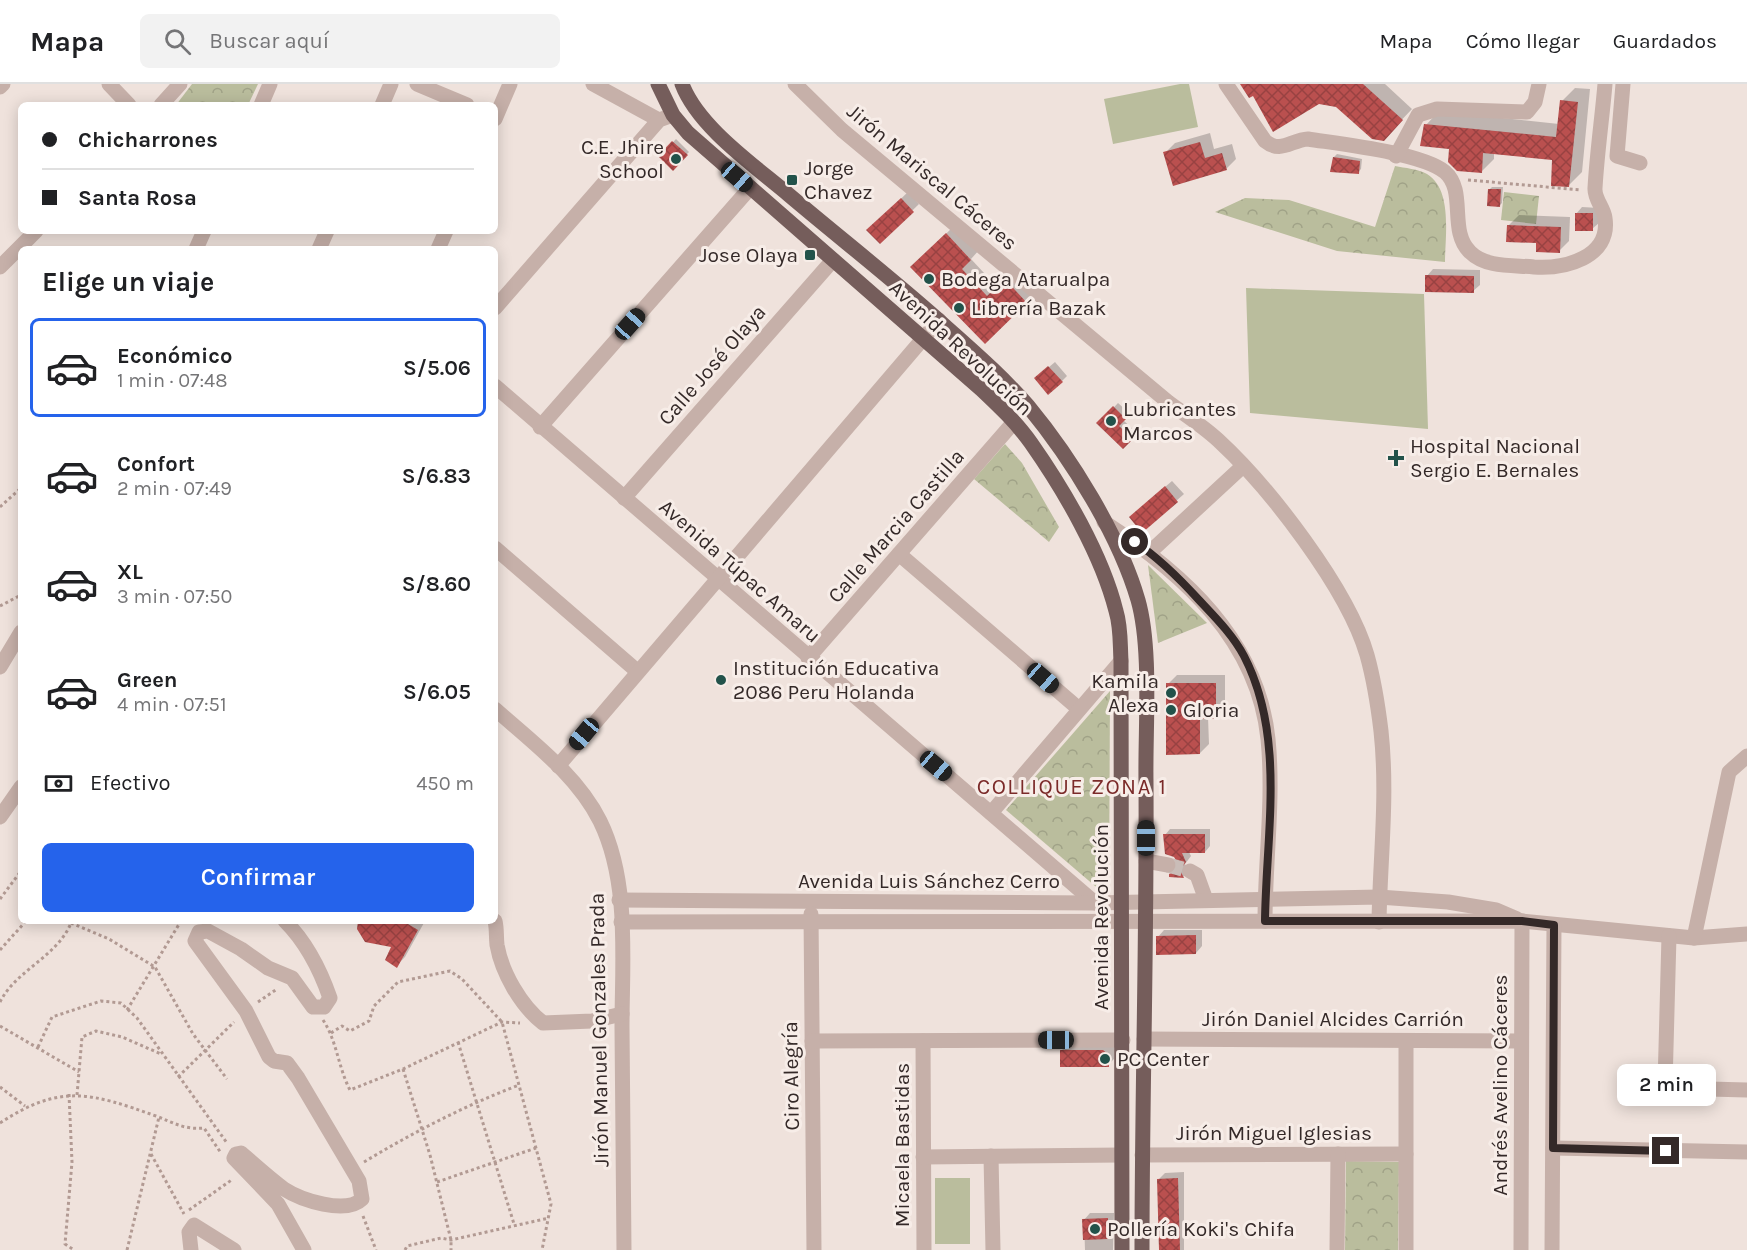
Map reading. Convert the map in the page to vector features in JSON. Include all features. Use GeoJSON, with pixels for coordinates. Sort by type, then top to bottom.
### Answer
{"type":"FeatureCollection","features":[{"type":"Feature","properties":{"kind":"main road","name":"Avenida Revolución"},"geometry":{"type":"LineString","coordinates":[[658,84],[666,118],[688,133],[923,338],[981,389],[1014,422],[1052,477],[1097,561],[1117,613],[1120,661],[1122,1250]]}},
{"type":"Feature","properties":{"kind":"main road","name":"Avenida Revolución"},"geometry":{"type":"LineString","coordinates":[[682,84],[694,107],[729,143],[939,320],[996,372],[1028,406],[1058,447],[1104,522],[1129,576],[1138,601],[1143,628],[1146,861],[1142,1250]]}},
{"type":"Feature","properties":{"kind":"street"},"geometry":{"type":"LineString","coordinates":[[109,84],[126,102]]}},
{"type":"Feature","properties":{"kind":"street"},"geometry":{"type":"LineString","coordinates":[[164,102],[180,84]]}},
{"type":"Feature","properties":{"kind":"street"},"geometry":{"type":"LineString","coordinates":[[262,102],[270,84]]}},
{"type":"Feature","properties":{"kind":"street"},"geometry":{"type":"LineString","coordinates":[[383,102],[391,84]]}},
{"type":"Feature","properties":{"kind":"street"},"geometry":{"type":"LineString","coordinates":[[417,84],[460,102]]}},
{"type":"Feature","properties":{"kind":"street"},"geometry":{"type":"LineString","coordinates":[[498,111],[510,84]]}},
{"type":"Feature","properties":{"kind":"street"},"geometry":{"type":"LineString","coordinates":[[498,305],[666,118],[593,84]]}},
{"type":"Feature","properties":{"kind":"street","name":"Jirón Mariscal Cáceres"},"geometry":{"type":"LineString","coordinates":[[795,84],[842,130],[1168,402],[1218,440],[1291,522],[1315,556],[1354,624],[1367,654],[1381,733],[1384,783],[1379,922]]}},
{"type":"Feature","properties":{"kind":"street"},"geometry":{"type":"LineString","coordinates":[[1226,84],[1265,141],[1273,147],[1284,147],[1298,140],[1308,139],[1396,156],[1435,167],[1451,179],[1457,225],[1464,246],[1487,263],[1559,268],[1591,253],[1604,237],[1605,218],[1594,192],[1605,84]]}},
{"type":"Feature","properties":{"kind":"street"},"geometry":{"type":"LineString","coordinates":[[1396,156],[1418,115],[1437,109],[1527,112],[1535,102],[1539,84]]}},
{"type":"Feature","properties":{"kind":"street"},"geometry":{"type":"LineString","coordinates":[[1623,84],[1617,156],[1640,163]]}},
{"type":"Feature","properties":{"kind":"street"},"geometry":{"type":"LineString","coordinates":[[540,427],[750,188]]}},
{"type":"Feature","properties":{"kind":"street"},"geometry":{"type":"LineString","coordinates":[[24,246],[34,234]]}},
{"type":"Feature","properties":{"kind":"street"},"geometry":{"type":"LineString","coordinates":[[0,267],[18,254]]}},
{"type":"Feature","properties":{"kind":"street","name":"Calle José Olaya"},"geometry":{"type":"LineString","coordinates":[[624,498],[832,260]]}},
{"type":"Feature","properties":{"kind":"street"},"geometry":{"type":"LineString","coordinates":[[558,766],[939,320]]}},
{"type":"Feature","properties":{"kind":"street","name":"Avenida Túpac Amaru"},"geometry":{"type":"LineString","coordinates":[[498,389],[717,580],[1095,903]]}},
{"type":"Feature","properties":{"kind":"street","name":"Calle Marcia Castilla"},"geometry":{"type":"LineString","coordinates":[[808,658],[1014,422]]}},
{"type":"Feature","properties":{"kind":"street"},"geometry":{"type":"LineString","coordinates":[[1150,552],[1243,466]]}},
{"type":"Feature","properties":{"kind":"street"},"geometry":{"type":"LineString","coordinates":[[1104,522],[1150,552],[1227,632],[1243,654],[1253,676],[1264,711],[1270,774],[1265,921]]}},
{"type":"Feature","properties":{"kind":"street"},"geometry":{"type":"LineString","coordinates":[[498,551],[637,671]]}},
{"type":"Feature","properties":{"kind":"street"},"geometry":{"type":"LineString","coordinates":[[899,554],[1079,709]]}},
{"type":"Feature","properties":{"kind":"street"},"geometry":{"type":"LineString","coordinates":[[0,667],[18,637]]}},
{"type":"Feature","properties":{"kind":"street"},"geometry":{"type":"LineString","coordinates":[[991,813],[1120,661]]}},
{"type":"Feature","properties":{"kind":"street","name":"Jirón Manuel Gonzales Prada"},"geometry":{"type":"LineString","coordinates":[[498,712],[558,766],[590,804],[600,822],[612,858],[621,922],[624,1250]]}},
{"type":"Feature","properties":{"kind":"street"},"geometry":{"type":"LineString","coordinates":[[1694,938],[1729,772],[1747,756]]}},
{"type":"Feature","properties":{"kind":"street"},"geometry":{"type":"LineString","coordinates":[[0,817],[18,791]]}},
{"type":"Feature","properties":{"kind":"street"},"geometry":{"type":"LineString","coordinates":[[1146,861],[1168,865]]}},
{"type":"Feature","properties":{"kind":"street"},"geometry":{"type":"LineString","coordinates":[[1190,871],[1197,875],[1206,900]]}},
{"type":"Feature","properties":{"kind":"street","name":"Avenida Luis Sánchez Cerro"},"geometry":{"type":"LineString","coordinates":[[619,900],[1095,903],[1379,897],[1477,906],[1496,910],[1522,921]]}},
{"type":"Feature","properties":{"kind":"street","name":"Ciro Alegría"},"geometry":{"type":"LineString","coordinates":[[811,901],[814,1250]]}},
{"type":"Feature","properties":{"kind":"street","name":"Avenida Luis Sánchez Cerro"},"geometry":{"type":"LineString","coordinates":[[621,922],[1522,921],[1694,938],[1747,934]]}},
{"type":"Feature","properties":{"kind":"street","name":"Andrés Avelino Cáceres"},"geometry":{"type":"LineString","coordinates":[[1521,1250],[1522,921]]}},
{"type":"Feature","properties":{"kind":"street"},"geometry":{"type":"LineString","coordinates":[[230,1156],[241,1153],[286,1190],[343,1208],[362,1199],[359,1180],[298,1078],[287,1063],[269,1057],[246,1011],[196,946],[196,937],[199,932],[208,931],[241,949],[268,968],[292,978],[314,1007],[324,1007],[330,998],[316,964],[288,924]]}},
{"type":"Feature","properties":{"kind":"street"},"geometry":{"type":"LineString","coordinates":[[495,924],[501,958],[524,1004],[543,1023],[592,1021],[622,1014]]}},
{"type":"Feature","properties":{"kind":"street"},"geometry":{"type":"LineString","coordinates":[[1552,1250],[1554,925]]}},
{"type":"Feature","properties":{"kind":"street"},"geometry":{"type":"LineString","coordinates":[[1669,936],[1665,1085],[1670,1088],[1747,1090]]}},
{"type":"Feature","properties":{"kind":"street","name":"Jirón Daniel Alcides Carrión"},"geometry":{"type":"LineString","coordinates":[[1144,1039],[1521,1041]]}},
{"type":"Feature","properties":{"kind":"street"},"geometry":{"type":"LineString","coordinates":[[812,1041],[1123,1040]]}},
{"type":"Feature","properties":{"kind":"street","name":"Micaela Bastidas"},"geometry":{"type":"LineString","coordinates":[[923,1041],[924,1250]]}},
{"type":"Feature","properties":{"kind":"street"},"geometry":{"type":"LineString","coordinates":[[1406,1041],[1406,1250]]}},
{"type":"Feature","properties":{"kind":"street"},"geometry":{"type":"LineString","coordinates":[[1553,1148],[1747,1152]]}},
{"type":"Feature","properties":{"kind":"street"},"geometry":{"type":"LineString","coordinates":[[1337,1250],[1338,1154]]}},
{"type":"Feature","properties":{"kind":"street","name":"Jirón Miguel Iglesias"},"geometry":{"type":"LineString","coordinates":[[1142,1155],[1406,1154]]}},
{"type":"Feature","properties":{"kind":"street"},"geometry":{"type":"LineString","coordinates":[[923,1157],[1121,1155]]}},
{"type":"Feature","properties":{"kind":"street"},"geometry":{"type":"LineString","coordinates":[[230,1156],[278,1204],[304,1250]]}},
{"type":"Feature","properties":{"kind":"street"},"geometry":{"type":"LineString","coordinates":[[991,1156],[993,1250]]}},
{"type":"Feature","properties":{"kind":"street"},"geometry":{"type":"LineString","coordinates":[[191,1250],[188,1221],[198,1225],[234,1250]]}},
{"type":"Feature","properties":{"kind":"path"},"geometry":{"type":"LineString","coordinates":[[1451,179],[1594,192]]}},
{"type":"Feature","properties":{"kind":"path"},"geometry":{"type":"LineString","coordinates":[[0,507],[18,491]]}},
{"type":"Feature","properties":{"kind":"path"},"geometry":{"type":"LineString","coordinates":[[0,606],[18,597]]}},
{"type":"Feature","properties":{"kind":"path"},"geometry":{"type":"LineString","coordinates":[[0,899],[18,875]]}},
{"type":"Feature","properties":{"kind":"path"},"geometry":{"type":"LineString","coordinates":[[0,950],[23,924]]}},
{"type":"Feature","properties":{"kind":"path"},"geometry":{"type":"LineString","coordinates":[[0,1002],[13,984],[54,947],[70,924]]}},
{"type":"Feature","properties":{"kind":"path"},"geometry":{"type":"LineString","coordinates":[[75,924],[109,939],[154,967],[227,1079]]}},
{"type":"Feature","properties":{"kind":"path"},"geometry":{"type":"LineString","coordinates":[[127,1010],[179,924]]}},
{"type":"Feature","properties":{"kind":"path"},"geometry":{"type":"LineString","coordinates":[[331,1033],[342,1026],[350,1031],[369,1021],[375,1006],[398,982],[450,971],[462,979],[502,1022],[551,1204],[542,1250]]}},
{"type":"Feature","properties":{"kind":"path"},"geometry":{"type":"LineString","coordinates":[[178,1077],[246,1011],[292,978]]}},
{"type":"Feature","properties":{"kind":"path"},"geometry":{"type":"LineString","coordinates":[[38,1047],[52,1017],[101,1001],[121,1003],[136,1018],[230,1156]]}},
{"type":"Feature","properties":{"kind":"path"},"geometry":{"type":"LineString","coordinates":[[314,1007],[331,1033],[342,1075],[350,1090],[403,1069],[502,1022],[543,1023]]}},
{"type":"Feature","properties":{"kind":"path"},"geometry":{"type":"LineString","coordinates":[[0,1026],[79,1072]]}},
{"type":"Feature","properties":{"kind":"path"},"geometry":{"type":"LineString","coordinates":[[77,1095],[82,1037],[96,1031],[122,1037],[162,1055]]}},
{"type":"Feature","properties":{"kind":"path"},"geometry":{"type":"LineString","coordinates":[[458,1042],[513,1224]]}},
{"type":"Feature","properties":{"kind":"path"},"geometry":{"type":"LineString","coordinates":[[403,1069],[437,1182],[452,1240],[451,1250]]}},
{"type":"Feature","properties":{"kind":"path"},"geometry":{"type":"LineString","coordinates":[[352,1169],[421,1128],[476,1101],[519,1085]]}},
{"type":"Feature","properties":{"kind":"path"},"geometry":{"type":"LineString","coordinates":[[0,1087],[25,1107]]}},
{"type":"Feature","properties":{"kind":"path"},"geometry":{"type":"LineString","coordinates":[[0,1123],[25,1107],[69,1094],[103,1097],[188,1130],[204,1128],[230,1156]]}},
{"type":"Feature","properties":{"kind":"path"},"geometry":{"type":"LineString","coordinates":[[69,1094],[72,1162],[65,1244],[74,1250]]}},
{"type":"Feature","properties":{"kind":"path"},"geometry":{"type":"LineString","coordinates":[[127,1250],[159,1117]]}},
{"type":"Feature","properties":{"kind":"path"},"geometry":{"type":"LineString","coordinates":[[437,1182],[536,1148]]}},
{"type":"Feature","properties":{"kind":"path"},"geometry":{"type":"LineString","coordinates":[[151,1154],[188,1221]]}},
{"type":"Feature","properties":{"kind":"path"},"geometry":{"type":"LineString","coordinates":[[188,1221],[192,1207],[247,1171]]}},
{"type":"Feature","properties":{"kind":"path"},"geometry":{"type":"LineString","coordinates":[[358,1202],[376,1250]]}},
{"type":"Feature","properties":{"kind":"path"},"geometry":{"type":"LineString","coordinates":[[405,1250],[407,1246],[441,1238],[452,1240],[513,1224],[549,1218]]}},
{"type":"Feature","properties":{"kind":"green space"},"geometry":{"type":"Polygon","coordinates":[[[192,84],[258,84],[249,102],[178,102],[192,84]]]}},
{"type":"Feature","properties":{"kind":"green space"},"geometry":{"type":"Polygon","coordinates":[[[1189,84],[1198,127],[1113,144],[1104,99],[1189,84]]]}},
{"type":"Feature","properties":{"kind":"green space"},"geometry":{"type":"Polygon","coordinates":[[[1395,166],[1427,174],[1441,191],[1446,214],[1445,262],[1337,251],[1215,212],[1245,198],[1289,200],[1375,227],[1395,166]]]}},
{"type":"Feature","properties":{"kind":"green space"},"geometry":{"type":"Polygon","coordinates":[[[1504,192],[1539,196],[1536,224],[1501,220],[1504,192]]]}},
{"type":"Feature","properties":{"kind":"green space"},"geometry":{"type":"Polygon","coordinates":[[[1246,288],[1424,294],[1428,429],[1250,413],[1246,288]]]}},
{"type":"Feature","properties":{"kind":"green space"},"geometry":{"type":"Polygon","coordinates":[[[1005,444],[1022,463],[1059,527],[1049,542],[974,479],[1005,444]]]}},
{"type":"Feature","properties":{"kind":"green space"},"geometry":{"type":"Polygon","coordinates":[[[1148,565],[1207,623],[1158,643],[1148,565]]]}},
{"type":"Feature","properties":{"kind":"green space"},"geometry":{"type":"Polygon","coordinates":[[[1110,691],[1109,898],[1006,810],[1110,691]]]}},
{"type":"Feature","properties":{"kind":"green space"},"geometry":{"type":"Polygon","coordinates":[[[1346,1161],[1399,1162],[1398,1250],[1345,1250],[1346,1161]]]}},
{"type":"Feature","properties":{"kind":"green space"},"geometry":{"type":"Polygon","coordinates":[[[935,1178],[970,1178],[970,1244],[935,1244],[935,1178]]]}},
{"type":"Feature","properties":{"kind":"building"},"geometry":{"type":"Polygon","coordinates":[[[1240,84],[1363,84],[1403,120],[1384,141],[1372,139],[1336,107],[1319,104],[1273,132],[1253,96],[1249,98],[1240,84]]]}},
{"type":"Feature","properties":{"kind":"building"},"geometry":{"type":"Polygon","coordinates":[[[1560,100],[1578,102],[1569,187],[1551,186],[1552,160],[1483,153],[1482,173],[1457,171],[1448,162],[1449,149],[1420,146],[1424,124],[1556,137],[1560,100]]]}},
{"type":"Feature","properties":{"kind":"building"},"geometry":{"type":"Polygon","coordinates":[[[672,141],[688,155],[673,171],[658,156],[672,141]]]}},
{"type":"Feature","properties":{"kind":"building"},"geometry":{"type":"Polygon","coordinates":[[[1200,142],[1205,158],[1222,153],[1227,170],[1173,186],[1163,152],[1200,142]]]}},
{"type":"Feature","properties":{"kind":"building"},"geometry":{"type":"Polygon","coordinates":[[[1333,157],[1360,161],[1359,174],[1330,172],[1333,157]]]}},
{"type":"Feature","properties":{"kind":"building"},"geometry":{"type":"Polygon","coordinates":[[[1488,189],[1501,189],[1500,207],[1487,206],[1488,189]]]}},
{"type":"Feature","properties":{"kind":"building"},"geometry":{"type":"Polygon","coordinates":[[[901,198],[914,212],[880,244],[866,230],[901,198]]]}},
{"type":"Feature","properties":{"kind":"building"},"geometry":{"type":"Polygon","coordinates":[[[1575,213],[1593,213],[1593,231],[1575,231],[1575,213]]]}},
{"type":"Feature","properties":{"kind":"building"},"geometry":{"type":"Polygon","coordinates":[[[1507,225],[1561,227],[1560,253],[1536,252],[1536,243],[1506,242],[1507,225]]]}},
{"type":"Feature","properties":{"kind":"building"},"geometry":{"type":"Polygon","coordinates":[[[946,233],[971,260],[962,269],[987,296],[1005,279],[1027,303],[985,344],[910,267],[946,233]]]}},
{"type":"Feature","properties":{"kind":"building"},"geometry":{"type":"Polygon","coordinates":[[[1425,275],[1474,276],[1474,293],[1425,292],[1425,275]]]}},
{"type":"Feature","properties":{"kind":"building"},"geometry":{"type":"Polygon","coordinates":[[[1048,366],[1063,382],[1048,395],[1034,378],[1048,366]]]}},
{"type":"Feature","properties":{"kind":"building","name":"Lubricantes Marcos"},"geometry":{"type":"Polygon","coordinates":[[[1113,406],[1126,419],[1119,426],[1133,439],[1123,449],[1096,423],[1113,406]]]}},
{"type":"Feature","properties":{"kind":"building"},"geometry":{"type":"Polygon","coordinates":[[[1165,486],[1178,502],[1142,533],[1129,517],[1165,486]]]}},
{"type":"Feature","properties":{"kind":"building"},"geometry":{"type":"Polygon","coordinates":[[[1166,683],[1216,683],[1216,719],[1200,719],[1200,754],[1166,755],[1166,683]]]}},
{"type":"Feature","properties":{"kind":"building"},"geometry":{"type":"Polygon","coordinates":[[[1163,834],[1205,834],[1205,853],[1182,853],[1186,862],[1180,870],[1184,878],[1169,877],[1169,874],[1176,871],[1177,862],[1174,857],[1165,854],[1163,834]]]}},
{"type":"Feature","properties":{"kind":"building"},"geometry":{"type":"Polygon","coordinates":[[[358,924],[408,924],[418,930],[397,968],[385,960],[391,947],[365,942],[357,929],[358,924]]]}},
{"type":"Feature","properties":{"kind":"building"},"geometry":{"type":"Polygon","coordinates":[[[1196,935],[1196,954],[1156,955],[1156,936],[1196,935]]]}},
{"type":"Feature","properties":{"kind":"building"},"geometry":{"type":"Polygon","coordinates":[[[1060,1050],[1103,1050],[1108,1054],[1109,1067],[1060,1067],[1060,1050]]]}},
{"type":"Feature","properties":{"kind":"building"},"geometry":{"type":"Polygon","coordinates":[[[1178,1178],[1180,1250],[1159,1250],[1157,1179],[1178,1178]]]}},
{"type":"Feature","properties":{"kind":"building","name":"Pollería Koki's Chifa"},"geometry":{"type":"Polygon","coordinates":[[[1108,1218],[1108,1239],[1083,1240],[1082,1219],[1108,1218]]]}},
{"type":"Feature","properties":{"kind":"tunnel"},"geometry":{"type":"LineString","coordinates":[[1168,865],[1190,871]]}},
{"type":"Feature","properties":{"kind":"place","name":"C.E. Jhire School"},"geometry":{"type":"Point","coordinates":[676,159]}},
{"type":"Feature","properties":{"kind":"place","name":"Jorge Chavez"},"geometry":{"type":"Point","coordinates":[792,180]}},
{"type":"Feature","properties":{"kind":"place","name":"Jose Olaya"},"geometry":{"type":"Point","coordinates":[810,255]}},
{"type":"Feature","properties":{"kind":"place","name":"Bodega Atarualpa"},"geometry":{"type":"Point","coordinates":[929,279]}},
{"type":"Feature","properties":{"kind":"place","name":"Librería Bazak"},"geometry":{"type":"Point","coordinates":[959,308]}},
{"type":"Feature","properties":{"kind":"place","name":"Lubricantes Marcos"},"geometry":{"type":"Point","coordinates":[1111,421]}},
{"type":"Feature","properties":{"kind":"place","name":"Hospital Nacional Sergio E. Bernales"},"geometry":{"type":"Point","coordinates":[1396,458]}},
{"type":"Feature","properties":{"kind":"place","name":"Institución Educativa 2086 Peru Holanda"},"geometry":{"type":"Point","coordinates":[721,680]}},
{"type":"Feature","properties":{"kind":"place","name":"Kamila Alexa"},"geometry":{"type":"Point","coordinates":[1171,693]}},
{"type":"Feature","properties":{"kind":"place","name":"Gloria"},"geometry":{"type":"Point","coordinates":[1171,710]}},
{"type":"Feature","properties":{"kind":"place","name":"PC Center"},"geometry":{"type":"Point","coordinates":[1105,1059]}},
{"type":"Feature","properties":{"kind":"place","name":"Pollería Koki's Chifa"},"geometry":{"type":"Point","coordinates":[1095,1229]}},
{"type":"Feature","properties":{"kind":"district","name":"COLLIQUE ZONA 1"},"geometry":{"type":"Point","coordinates":[1072,786]}},
{"type":"Feature","properties":{"kind":"route"},"geometry":{"type":"LineString","coordinates":[[1135,542],[1158,558],[1209,610],[1243,654],[1253,676],[1264,711],[1270,774],[1265,921],[1522,921],[1554,925],[1553,1148],[1666,1151]]}}]}
